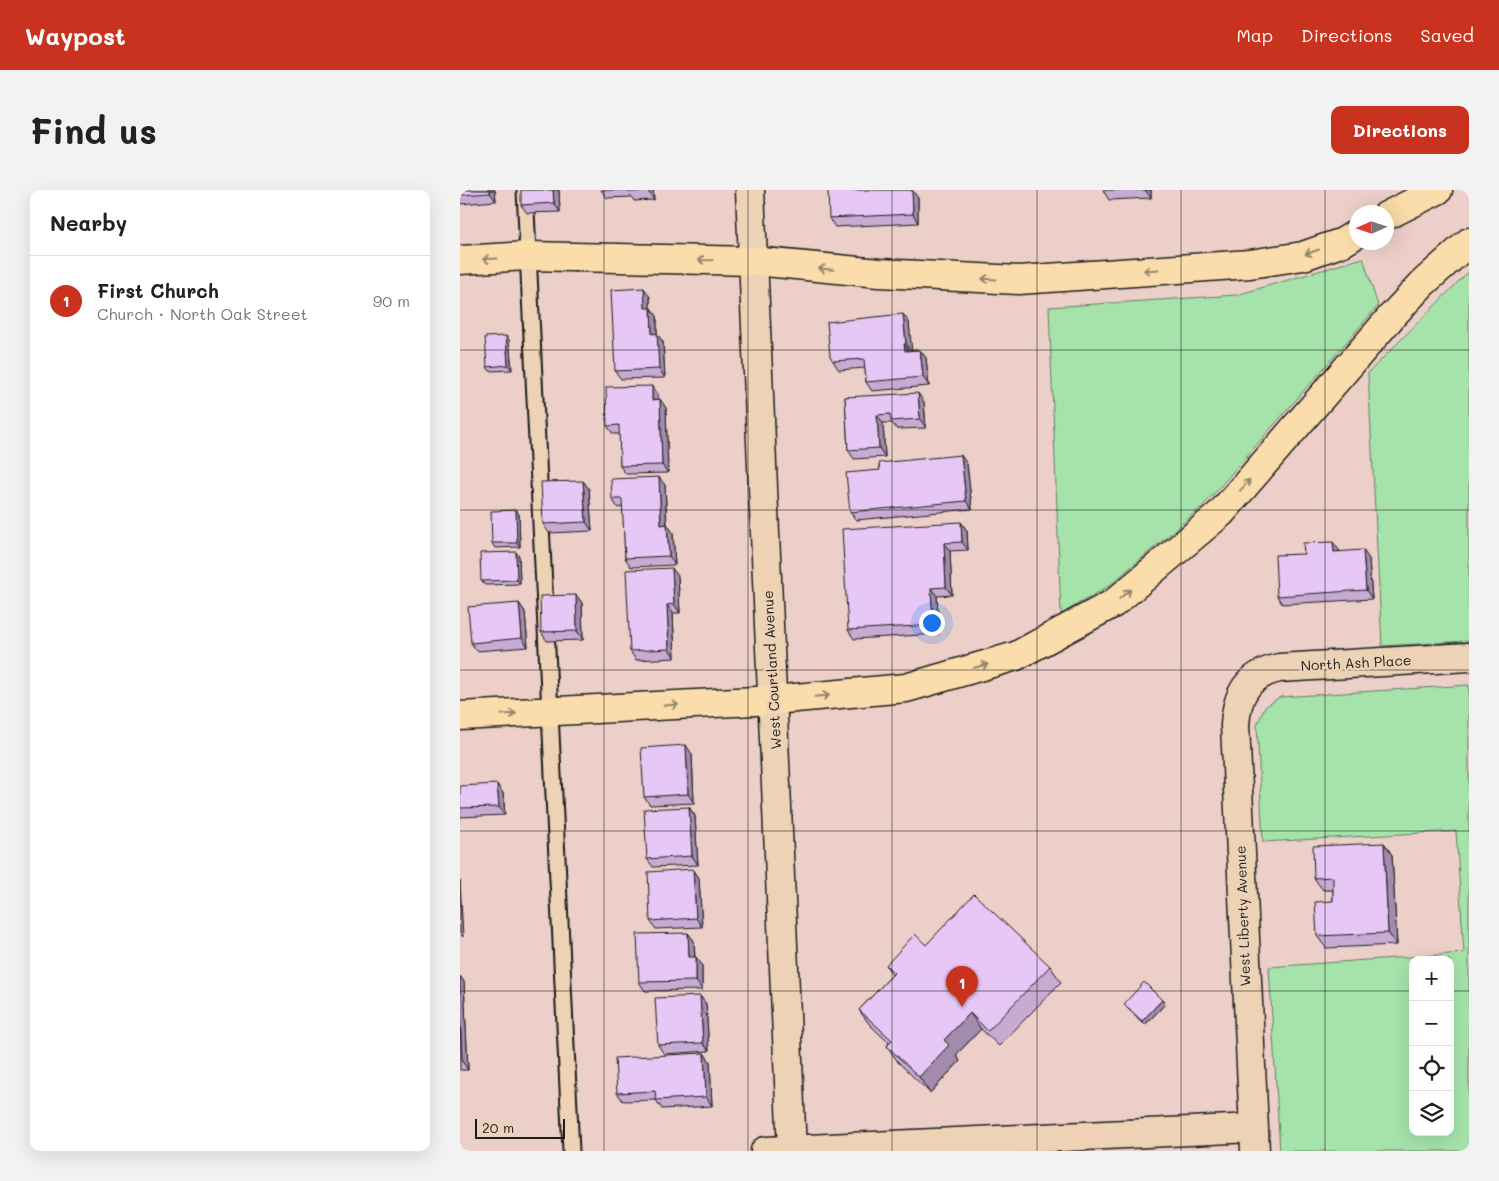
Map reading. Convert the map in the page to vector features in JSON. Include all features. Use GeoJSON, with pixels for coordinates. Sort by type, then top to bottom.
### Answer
{"type":"FeatureCollection","features":[{"type":"Feature","properties":{"kind":"main road"},"geometry":{"type":"LineString","coordinates":[[1394,212],[1438,190]]}},
{"type":"Feature","properties":{"kind":"main road"},"geometry":{"type":"LineString","coordinates":[[460,260],[528,256],[754,261],[879,273],[1019,280],[1250,264],[1303,256],[1349,238]]}},
{"type":"Feature","properties":{"kind":"main road"},"geometry":{"type":"LineString","coordinates":[[460,716],[773,700],[906,688],[1016,656],[1114,603],[1221,513],[1422,283],[1469,242]]}},
{"type":"Feature","properties":{"kind":"street","name":"West Courtland Avenue"},"geometry":{"type":"LineString","coordinates":[[750,190],[792,1150]]}},
{"type":"Feature","properties":{"kind":"street","name":"North Ash Place"},"geometry":{"type":"LineString","coordinates":[[1248,683],[1267,670],[1291,666],[1469,657]]}},
{"type":"Feature","properties":{"kind":"street","name":"West Liberty Avenue"},"geometry":{"type":"LineString","coordinates":[[1248,683],[1238,702],[1235,725],[1254,1140]]}},
{"type":"Feature","properties":{"kind":"street"},"geometry":{"type":"LineString","coordinates":[[765,1151],[1254,1140]]}},
{"type":"Feature","properties":{"kind":"lane"},"geometry":{"type":"LineString","coordinates":[[525,190],[571,1151]]}},
{"type":"Feature","properties":{"kind":"green space"},"geometry":{"type":"Polygon","coordinates":[[[1363,258],[1378,306],[1204,505],[1110,585],[1061,614],[1049,307],[1237,295],[1363,258]]]}},
{"type":"Feature","properties":{"kind":"green space"},"geometry":{"type":"Polygon","coordinates":[[[1469,272],[1469,641],[1382,646],[1368,373],[1469,272]]]}},
{"type":"Feature","properties":{"kind":"green space"},"geometry":{"type":"Polygon","coordinates":[[[1469,685],[1469,1151],[1280,1151],[1269,967],[1409,957],[1409,1136],[1454,1136],[1454,956],[1422,956],[1464,953],[1456,831],[1263,842],[1257,725],[1265,707],[1280,697],[1469,685]]]}},
{"type":"Feature","properties":{"kind":"building"},"geometry":{"type":"Polygon","coordinates":[[[460,190],[490,190],[490,193],[460,195],[460,190]]]}},
{"type":"Feature","properties":{"kind":"building"},"geometry":{"type":"Polygon","coordinates":[[[521,190],[553,190],[554,203],[521,205],[521,190]]]}},
{"type":"Feature","properties":{"kind":"building"},"geometry":{"type":"Polygon","coordinates":[[[628,190],[648,190],[648,191],[628,192],[628,190]]]}},
{"type":"Feature","properties":{"kind":"building"},"geometry":{"type":"Polygon","coordinates":[[[828,190],[912,190],[913,214],[829,218],[828,190]]]}},
{"type":"Feature","properties":{"kind":"building"},"geometry":{"type":"Polygon","coordinates":[[[644,288],[645,308],[651,308],[652,334],[657,333],[659,369],[615,371],[611,290],[644,288]]]}},
{"type":"Feature","properties":{"kind":"building"},"geometry":{"type":"Polygon","coordinates":[[[903,314],[905,351],[920,350],[923,377],[866,382],[864,359],[833,361],[830,356],[827,322],[903,314]]]}},
{"type":"Feature","properties":{"kind":"building"},"geometry":{"type":"Polygon","coordinates":[[[506,336],[508,365],[487,367],[485,337],[506,336]]]}},
{"type":"Feature","properties":{"kind":"building"},"geometry":{"type":"Polygon","coordinates":[[[652,386],[652,400],[660,399],[662,465],[620,466],[619,425],[607,426],[606,387],[652,386]]]}},
{"type":"Feature","properties":{"kind":"building"},"geometry":{"type":"Polygon","coordinates":[[[918,393],[920,419],[891,421],[890,414],[877,415],[879,448],[848,450],[845,397],[918,393]]]}},
{"type":"Feature","properties":{"kind":"building"},"geometry":{"type":"Polygon","coordinates":[[[961,455],[966,501],[850,512],[846,473],[880,470],[879,463],[961,455]]]}},
{"type":"Feature","properties":{"kind":"building"},"geometry":{"type":"Polygon","coordinates":[[[659,477],[661,525],[667,524],[669,556],[625,558],[622,499],[612,499],[611,479],[659,477]]]}},
{"type":"Feature","properties":{"kind":"building"},"geometry":{"type":"Polygon","coordinates":[[[583,481],[586,522],[543,524],[541,482],[583,481]]]}},
{"type":"Feature","properties":{"kind":"building"},"geometry":{"type":"Polygon","coordinates":[[[516,510],[517,543],[492,543],[491,511],[516,510]]]}},
{"type":"Feature","properties":{"kind":"building"},"geometry":{"type":"Polygon","coordinates":[[[961,522],[962,542],[944,543],[946,587],[931,588],[933,625],[848,630],[842,529],[961,522]]]}},
{"type":"Feature","properties":{"kind":"building"},"geometry":{"type":"Polygon","coordinates":[[[1333,542],[1334,552],[1363,550],[1366,590],[1277,596],[1275,555],[1304,554],[1303,543],[1333,542]]]}},
{"type":"Feature","properties":{"kind":"building"},"geometry":{"type":"Polygon","coordinates":[[[516,552],[517,580],[481,581],[480,553],[516,552]]]}},
{"type":"Feature","properties":{"kind":"building"},"geometry":{"type":"Polygon","coordinates":[[[672,568],[674,604],[667,605],[669,649],[630,651],[626,570],[672,568]]]}},
{"type":"Feature","properties":{"kind":"building"},"geometry":{"type":"Polygon","coordinates":[[[576,595],[577,631],[541,632],[540,596],[576,595]]]}},
{"type":"Feature","properties":{"kind":"building"},"geometry":{"type":"Polygon","coordinates":[[[519,603],[522,638],[471,643],[468,607],[519,603]]]}},
{"type":"Feature","properties":{"kind":"building"},"geometry":{"type":"Polygon","coordinates":[[[686,745],[688,794],[644,797],[641,748],[686,745]]]}},
{"type":"Feature","properties":{"kind":"building"},"geometry":{"type":"Polygon","coordinates":[[[497,784],[499,807],[460,808],[460,786],[497,784]]]}},
{"type":"Feature","properties":{"kind":"building"},"geometry":{"type":"Polygon","coordinates":[[[689,807],[692,856],[647,859],[644,809],[689,807]]]}},
{"type":"Feature","properties":{"kind":"building"},"geometry":{"type":"Polygon","coordinates":[[[1384,843],[1388,933],[1317,936],[1315,902],[1333,901],[1333,877],[1314,878],[1313,846],[1384,843]]]}},
{"type":"Feature","properties":{"kind":"building"},"geometry":{"type":"Polygon","coordinates":[[[693,869],[696,918],[650,921],[648,872],[693,869]]]}},
{"type":"Feature","properties":{"kind":"building"},"geometry":{"type":"Polygon","coordinates":[[[974,894],[1050,966],[988,1031],[970,1013],[944,1040],[949,1045],[919,1077],[887,1046],[892,1040],[859,1010],[894,973],[886,965],[915,934],[926,945],[974,894]]]}},
{"type":"Feature","properties":{"kind":"building"},"geometry":{"type":"Polygon","coordinates":[[[688,933],[689,957],[696,957],[696,981],[639,982],[637,934],[688,933]]]}},
{"type":"Feature","properties":{"kind":"building"},"geometry":{"type":"Polygon","coordinates":[[[1144,982],[1162,1000],[1142,1021],[1124,1004],[1144,982]]]}},
{"type":"Feature","properties":{"kind":"building"},"geometry":{"type":"Polygon","coordinates":[[[700,996],[703,1043],[658,1045],[655,998],[700,996]]]}},
{"type":"Feature","properties":{"kind":"building"},"geometry":{"type":"Polygon","coordinates":[[[460,1018],[462,1061],[460,1061],[460,1018]]]}},
{"type":"Feature","properties":{"kind":"building"},"geometry":{"type":"Polygon","coordinates":[[[704,1053],[706,1097],[656,1100],[655,1091],[617,1093],[615,1058],[704,1053]]]}},
{"type":"Feature","properties":{"kind":"place","name":"First Church"},"geometry":{"type":"Point","coordinates":[962,1007]}}]}
